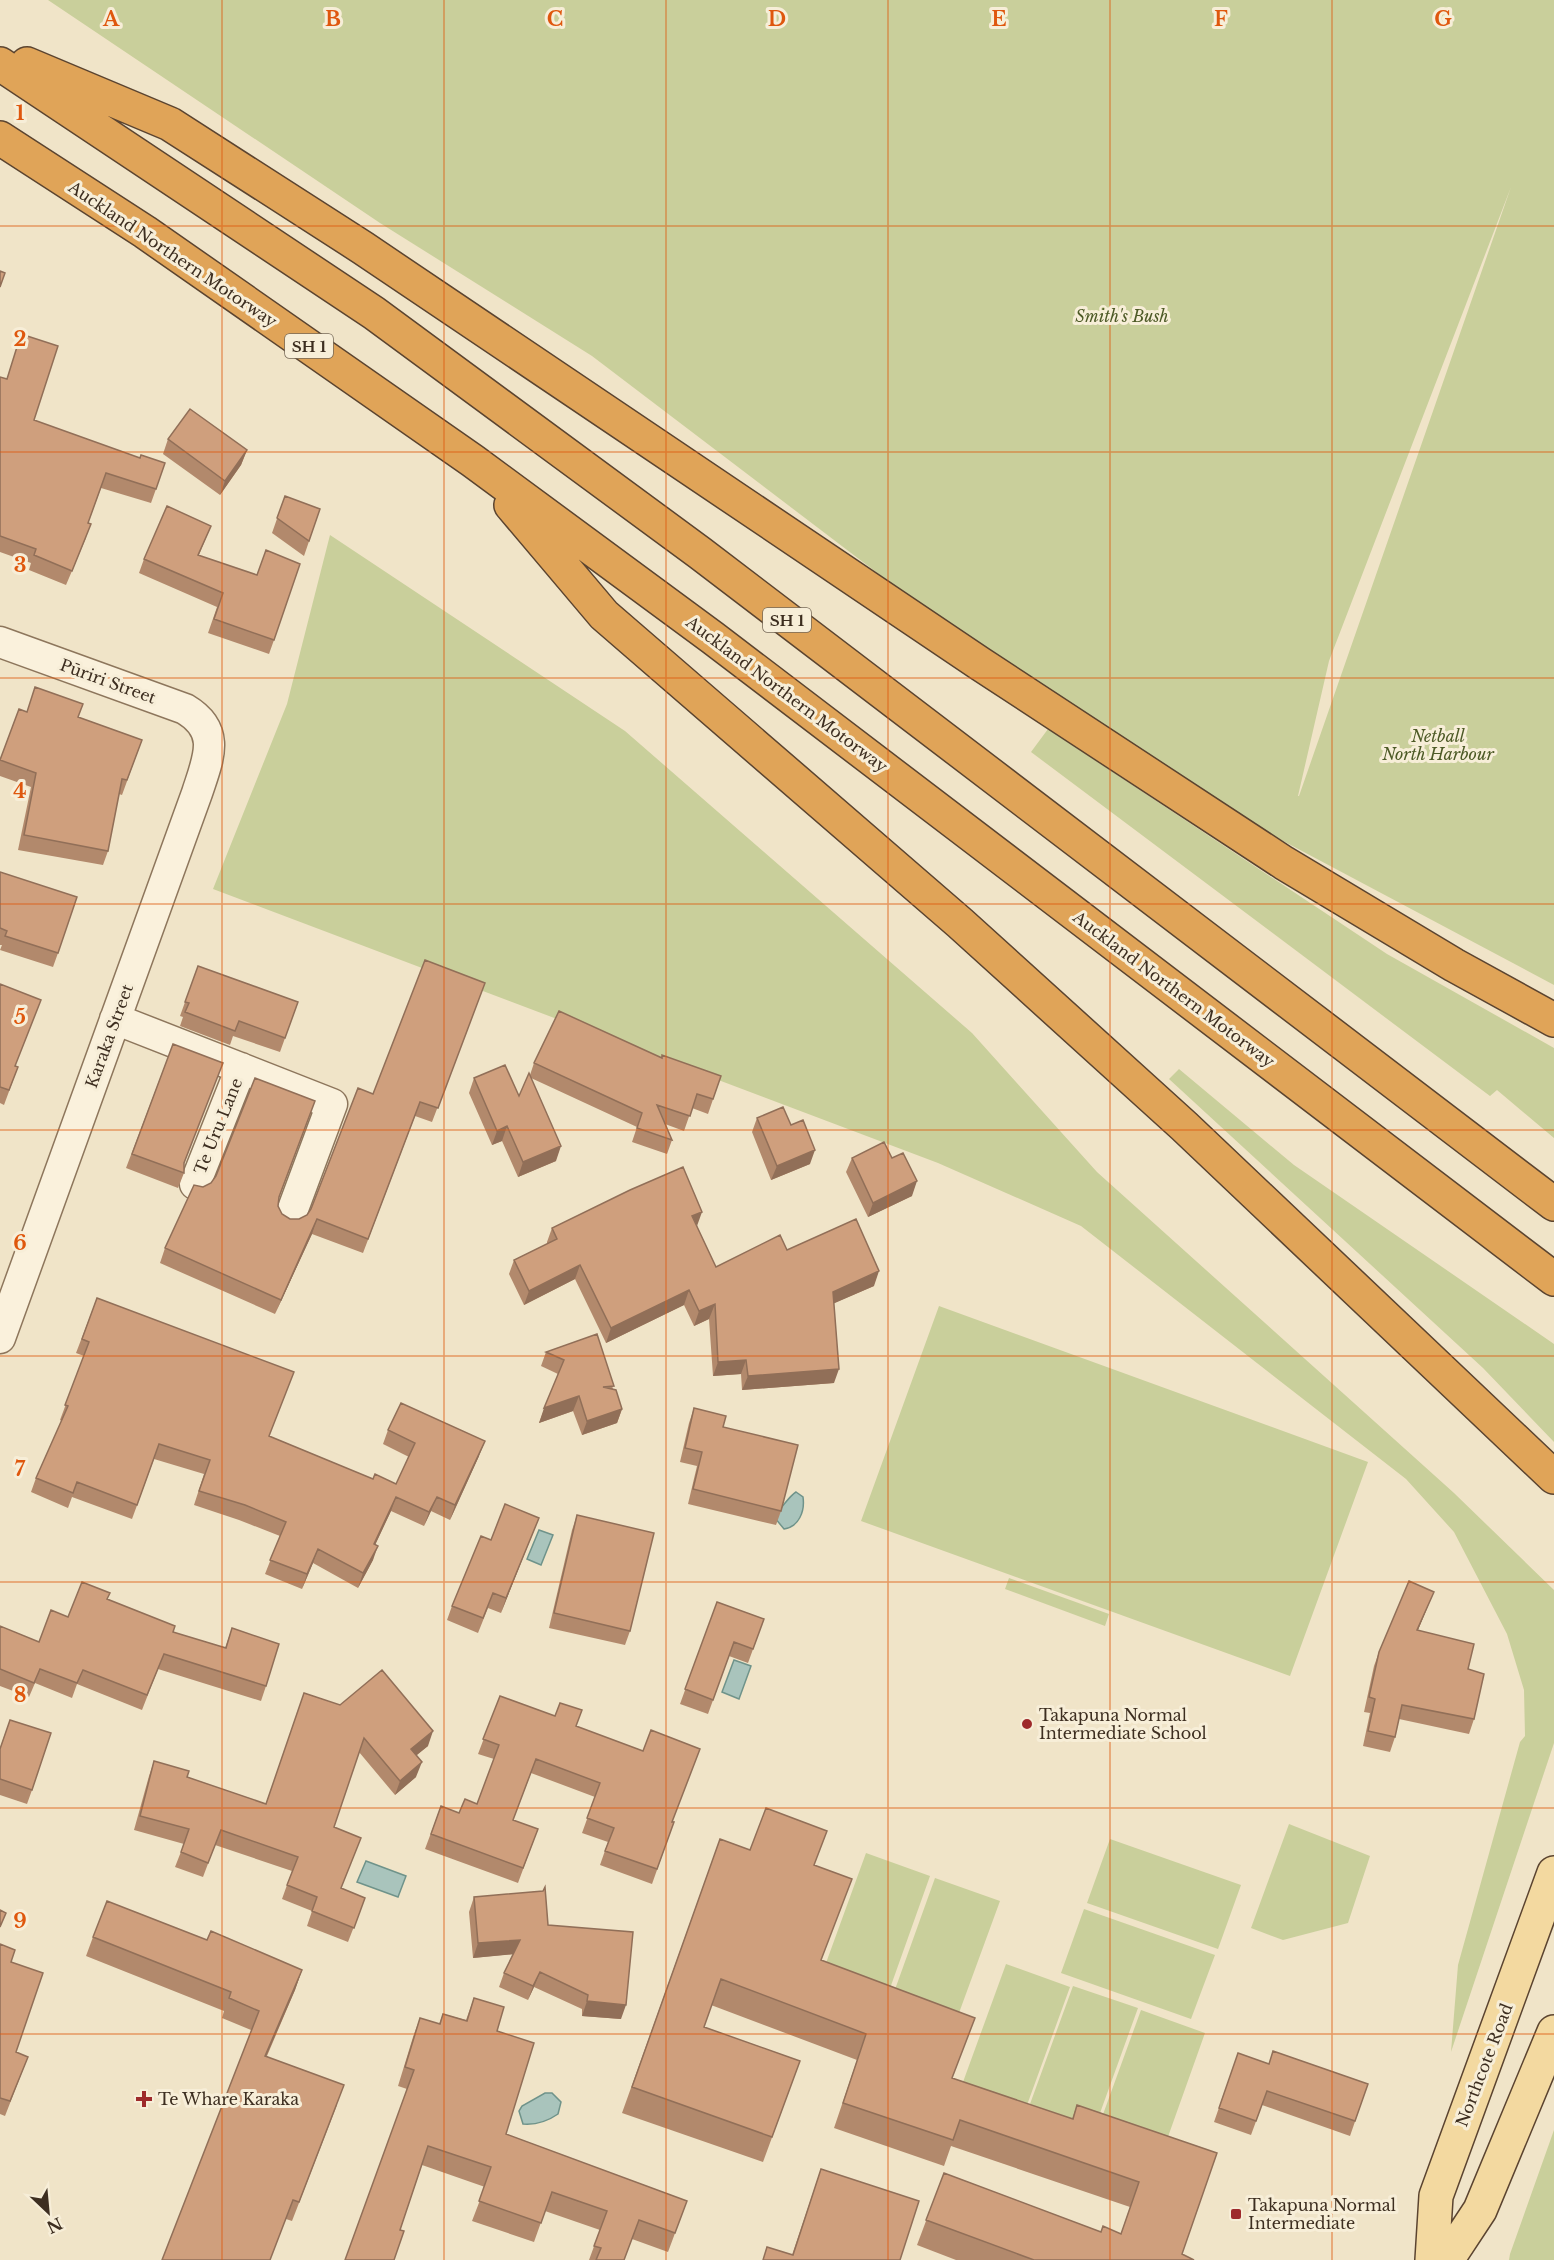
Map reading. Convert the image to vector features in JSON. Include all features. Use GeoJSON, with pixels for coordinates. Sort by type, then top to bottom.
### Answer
{"type":"FeatureCollection","features":[{"type":"Feature","properties":{"kind":"highway"},"geometry":{"type":"LineString","coordinates":[[0,53],[170,124],[363,248],[979,663],[1284,863],[1455,966],[1554,1020]]}},
{"type":"Feature","properties":{"kind":"highway","name":"SH 1"},"geometry":{"type":"LineString","coordinates":[[0,64],[374,313],[700,553],[1554,1204]]}},
{"type":"Feature","properties":{"kind":"highway","name":"Auckland Northern Motorway"},"geometry":{"type":"LineString","coordinates":[[0,138],[145,232],[472,461],[713,638],[1554,1279]]}},
{"type":"Feature","properties":{"kind":"highway"},"geometry":{"type":"LineString","coordinates":[[472,461],[604,615],[952,915],[1167,1110],[1554,1477]]}},
{"type":"Feature","properties":{"kind":"main road","name":"Northcote Road"},"geometry":{"type":"LineString","coordinates":[[1432,2260],[1436,2196],[1554,1873]]}},
{"type":"Feature","properties":{"kind":"main road"},"geometry":{"type":"LineString","coordinates":[[1459,2252],[1480,2210],[1554,2032]]}},
{"type":"Feature","properties":{"kind":"street","name":"Pūriri Street"},"geometry":{"type":"LineString","coordinates":[[0,642],[174,704],[199,718],[208,732]]}},
{"type":"Feature","properties":{"kind":"street","name":"Karaka Street"},"geometry":{"type":"LineString","coordinates":[[0,1338],[197,793],[209,756],[208,732]]}},
{"type":"Feature","properties":{"kind":"street","name":"Te Uru Lane"},"geometry":{"type":"LineString","coordinates":[[115,1019],[332,1104],[290,1217]]}},
{"type":"Feature","properties":{"kind":"street","name":"Te Uru Lane"},"geometry":{"type":"LineString","coordinates":[[195,1184],[241,1068]]}},
{"type":"Feature","properties":{"kind":"green space","name":"Smith's Bush"},"geometry":{"type":"Polygon","coordinates":[[[48,0],[1554,0],[1554,985],[1270,834],[976,648],[592,356],[380,223],[48,0]],[[1511,187],[1329,661],[1299,796],[1511,187]]]}},
{"type":"Feature","properties":{"kind":"green space"},"geometry":{"type":"Polygon","coordinates":[[[330,535],[625,731],[972,1033],[1097,1172],[1454,1493],[1554,1590],[1554,1743],[1451,2052],[1458,1965],[1520,1742],[1525,1736],[1524,1690],[1507,1634],[1454,1532],[1406,1479],[1081,1226],[938,1163],[213,889],[287,704],[330,535]]]}},
{"type":"Feature","properties":{"kind":"green space"},"geometry":{"type":"Polygon","coordinates":[[[1048,729],[1387,954],[1554,1048],[1554,1138],[1497,1090],[1490,1096],[1031,752],[1048,729]]]}},
{"type":"Feature","properties":{"kind":"green space"},"geometry":{"type":"Polygon","coordinates":[[[1179,1069],[1294,1165],[1554,1344],[1554,1442],[1483,1368],[1169,1079],[1179,1069]]]}},
{"type":"Feature","properties":{"kind":"green space"},"geometry":{"type":"Polygon","coordinates":[[[939,1306],[1368,1462],[1290,1676],[861,1521],[939,1306]]]}},
{"type":"Feature","properties":{"kind":"green space"},"geometry":{"type":"Polygon","coordinates":[[[1009,1578],[1109,1614],[1105,1626],[1005,1589],[1009,1578]]]}},
{"type":"Feature","properties":{"kind":"green space"},"geometry":{"type":"Polygon","coordinates":[[[1289,1824],[1370,1856],[1348,1923],[1283,1940],[1251,1928],[1289,1824]]]}},
{"type":"Feature","properties":{"kind":"green space"},"geometry":{"type":"Polygon","coordinates":[[[1110,1839],[1241,1885],[1218,1949],[1087,1903],[1110,1839]]]}},
{"type":"Feature","properties":{"kind":"green space"},"geometry":{"type":"Polygon","coordinates":[[[866,1853],[930,1876],[883,2008],[818,1985],[866,1853]]]}},
{"type":"Feature","properties":{"kind":"green space"},"geometry":{"type":"Polygon","coordinates":[[[935,1878],[1000,1901],[952,2032],[888,2009],[935,1878]]]}},
{"type":"Feature","properties":{"kind":"green space"},"geometry":{"type":"Polygon","coordinates":[[[1084,1909],[1215,1955],[1191,2019],[1061,1973],[1084,1909]]]}},
{"type":"Feature","properties":{"kind":"green space"},"geometry":{"type":"Polygon","coordinates":[[[1006,1964],[1070,1987],[1023,2116],[959,2093],[1006,1964]]]}},
{"type":"Feature","properties":{"kind":"green space"},"geometry":{"type":"Polygon","coordinates":[[[1073,1986],[1138,2008],[1091,2138],[1026,2115],[1073,1986]]]}},
{"type":"Feature","properties":{"kind":"green space"},"geometry":{"type":"Polygon","coordinates":[[[1141,2010],[1205,2033],[1159,2162],[1094,2139],[1141,2010]]]}},
{"type":"Feature","properties":{"kind":"green space"},"geometry":{"type":"Polygon","coordinates":[[[1554,2130],[1554,2260],[1509,2260],[1510,2254],[1554,2130]]]}},
{"type":"Feature","properties":{"kind":"water"},"geometry":{"type":"Polygon","coordinates":[[[796,1492],[803,1497],[802,1513],[794,1525],[784,1529],[775,1518],[796,1492]]]}},
{"type":"Feature","properties":{"kind":"water"},"geometry":{"type":"Polygon","coordinates":[[[539,1530],[553,1535],[541,1565],[527,1559],[539,1530]]]}},
{"type":"Feature","properties":{"kind":"water"},"geometry":{"type":"Polygon","coordinates":[[[734,1660],[751,1666],[739,1699],[722,1692],[734,1660]]]}},
{"type":"Feature","properties":{"kind":"water"},"geometry":{"type":"Polygon","coordinates":[[[366,1861],[406,1876],[398,1897],[357,1882],[366,1861]]]}},
{"type":"Feature","properties":{"kind":"water"},"geometry":{"type":"Polygon","coordinates":[[[545,2093],[552,2093],[561,2102],[558,2114],[542,2122],[523,2124],[519,2111],[522,2106],[545,2093]]]}},
{"type":"Feature","properties":{"kind":"building"},"geometry":{"type":"Polygon","coordinates":[[[0,271],[5,273],[0,287],[0,271]]]}},
{"type":"Feature","properties":{"kind":"building"},"geometry":{"type":"Polygon","coordinates":[[[21,334],[58,346],[34,420],[140,458],[141,455],[165,463],[156,489],[106,473],[88,523],[91,524],[72,571],[34,555],[36,549],[0,536],[0,377],[7,379],[21,334]]]}},
{"type":"Feature","properties":{"kind":"building"},"geometry":{"type":"Polygon","coordinates":[[[190,409],[247,450],[225,481],[168,439],[190,409]]]}},
{"type":"Feature","properties":{"kind":"building"},"geometry":{"type":"Polygon","coordinates":[[[285,496],[320,509],[309,541],[277,518],[285,496]]]}},
{"type":"Feature","properties":{"kind":"building"},"geometry":{"type":"Polygon","coordinates":[[[167,506],[211,526],[198,555],[257,575],[266,550],[300,564],[274,640],[214,619],[223,593],[144,559],[167,506]]]}},
{"type":"Feature","properties":{"kind":"building"},"geometry":{"type":"Polygon","coordinates":[[[35,687],[83,704],[78,717],[142,740],[127,780],[122,779],[108,851],[24,835],[36,773],[0,760],[19,709],[27,712],[35,687]]]}},
{"type":"Feature","properties":{"kind":"building"},"geometry":{"type":"Polygon","coordinates":[[[0,872],[77,897],[58,953],[5,936],[7,931],[0,928],[0,872]]]}},
{"type":"Feature","properties":{"kind":"building"},"geometry":{"type":"Polygon","coordinates":[[[425,960],[485,983],[438,1108],[420,1102],[368,1239],[317,1219],[281,1300],[165,1248],[194,1185],[203,1187],[211,1183],[216,1176],[255,1078],[315,1101],[279,1197],[278,1206],[282,1214],[290,1219],[299,1219],[307,1215],[358,1088],[373,1094],[425,960]]]}},
{"type":"Feature","properties":{"kind":"building"},"geometry":{"type":"Polygon","coordinates":[[[198,966],[298,1002],[285,1038],[239,1021],[235,1031],[185,1012],[189,1003],[185,1002],[198,966]]]}},
{"type":"Feature","properties":{"kind":"building"},"geometry":{"type":"Polygon","coordinates":[[[0,984],[41,1000],[15,1066],[18,1067],[9,1090],[0,1087],[0,984]]]}},
{"type":"Feature","properties":{"kind":"building"},"geometry":{"type":"Polygon","coordinates":[[[559,1011],[662,1058],[662,1055],[721,1076],[713,1099],[697,1094],[690,1116],[657,1105],[672,1140],[637,1128],[642,1113],[534,1063],[559,1011]]]}},
{"type":"Feature","properties":{"kind":"building"},"geometry":{"type":"Polygon","coordinates":[[[173,1044],[223,1063],[184,1163],[184,1173],[132,1154],[173,1044]]]}},
{"type":"Feature","properties":{"kind":"building"},"geometry":{"type":"Polygon","coordinates":[[[505,1065],[519,1096],[529,1073],[561,1146],[523,1162],[507,1126],[497,1131],[474,1078],[505,1065]]]}},
{"type":"Feature","properties":{"kind":"building"},"geometry":{"type":"Polygon","coordinates":[[[783,1107],[791,1125],[803,1120],[815,1150],[777,1166],[757,1118],[783,1107]]]}},
{"type":"Feature","properties":{"kind":"building"},"geometry":{"type":"Polygon","coordinates":[[[884,1142],[892,1158],[903,1153],[917,1181],[873,1203],[852,1158],[884,1142]]]}},
{"type":"Feature","properties":{"kind":"building"},"geometry":{"type":"Polygon","coordinates":[[[683,1167],[702,1212],[692,1216],[716,1267],[780,1235],[787,1250],[856,1219],[879,1271],[833,1292],[839,1369],[748,1376],[746,1360],[718,1362],[715,1304],[699,1311],[689,1290],[611,1328],[580,1265],[529,1291],[514,1260],[557,1239],[552,1228],[683,1167]]]}},
{"type":"Feature","properties":{"kind":"building"},"geometry":{"type":"Polygon","coordinates":[[[97,1298],[294,1372],[269,1436],[373,1479],[375,1474],[396,1484],[415,1443],[388,1430],[401,1403],[485,1441],[455,1505],[437,1497],[429,1512],[396,1497],[374,1544],[378,1546],[363,1573],[318,1549],[307,1574],[270,1560],[286,1522],[245,1505],[199,1491],[210,1460],[159,1444],[137,1505],[77,1482],[73,1493],[36,1478],[68,1406],[65,1405],[89,1342],[82,1339],[97,1298]]]}},
{"type":"Feature","properties":{"kind":"building"},"geometry":{"type":"Polygon","coordinates":[[[597,1334],[614,1386],[603,1387],[616,1390],[622,1409],[587,1421],[579,1396],[544,1408],[564,1360],[546,1352],[597,1334]]]}},
{"type":"Feature","properties":{"kind":"building"},"geometry":{"type":"Polygon","coordinates":[[[694,1408],[726,1416],[723,1427],[798,1445],[781,1511],[693,1489],[702,1452],[685,1448],[694,1408]]]}},
{"type":"Feature","properties":{"kind":"building"},"geometry":{"type":"Polygon","coordinates":[[[505,1504],[539,1518],[506,1598],[493,1593],[483,1618],[452,1606],[481,1536],[491,1540],[505,1504]]]}},
{"type":"Feature","properties":{"kind":"building"},"geometry":{"type":"Polygon","coordinates":[[[577,1515],[654,1533],[630,1631],[554,1613],[577,1515]]]}},
{"type":"Feature","properties":{"kind":"building"},"geometry":{"type":"Polygon","coordinates":[[[1409,1581],[1434,1592],[1417,1630],[1474,1644],[1468,1669],[1484,1674],[1474,1719],[1402,1705],[1395,1737],[1368,1731],[1375,1699],[1369,1697],[1379,1652],[1409,1581]]]}},
{"type":"Feature","properties":{"kind":"building"},"geometry":{"type":"Polygon","coordinates":[[[82,1582],[110,1593],[107,1599],[175,1626],[173,1632],[226,1648],[232,1628],[279,1644],[266,1686],[164,1654],[147,1695],[83,1670],[77,1683],[40,1669],[34,1683],[0,1669],[0,1626],[39,1642],[51,1610],[68,1617],[82,1582]]]}},
{"type":"Feature","properties":{"kind":"building"},"geometry":{"type":"Polygon","coordinates":[[[717,1602],[764,1619],[753,1649],[734,1642],[713,1700],[685,1689],[717,1602]]]}},
{"type":"Feature","properties":{"kind":"building"},"geometry":{"type":"Polygon","coordinates":[[[382,1670],[433,1731],[411,1749],[422,1762],[400,1781],[364,1738],[334,1827],[361,1838],[341,1888],[365,1898],[354,1928],[312,1911],[317,1897],[287,1885],[298,1857],[221,1830],[208,1863],[181,1852],[189,1829],[140,1816],[154,1761],[189,1771],[187,1777],[266,1804],[304,1693],[340,1705],[382,1670]]]}},
{"type":"Feature","properties":{"kind":"building"},"geometry":{"type":"Polygon","coordinates":[[[500,1696],[555,1716],[560,1703],[582,1710],[576,1726],[643,1751],[651,1730],[700,1749],[657,1869],[605,1851],[614,1828],[587,1818],[600,1783],[536,1759],[513,1820],[538,1829],[523,1868],[431,1834],[441,1806],[459,1813],[465,1799],[477,1804],[499,1745],[483,1739],[500,1696]]]}},
{"type":"Feature","properties":{"kind":"building"},"geometry":{"type":"Polygon","coordinates":[[[10,1720],[51,1733],[32,1790],[0,1779],[0,1749],[10,1720]]]}},
{"type":"Feature","properties":{"kind":"building"},"geometry":{"type":"Polygon","coordinates":[[[766,1808],[827,1831],[814,1865],[852,1879],[821,1960],[975,2018],[952,2078],[1073,2119],[1077,2105],[1217,2153],[1182,2254],[1194,2260],[1034,2260],[926,2220],[944,2173],[1101,2232],[1103,2226],[1121,2234],[1139,2182],[960,2120],[953,2140],[843,2103],[866,2034],[721,1979],[704,2027],[800,2061],[772,2137],[632,2087],[720,1839],[750,1850],[766,1808]]]}},
{"type":"Feature","properties":{"kind":"building"},"geometry":{"type":"Polygon","coordinates":[[[545,1887],[548,1925],[633,1932],[626,2005],[587,2001],[588,1995],[540,1972],[533,1986],[504,1973],[520,1940],[478,1943],[474,1897],[543,1891],[545,1887]]]}},
{"type":"Feature","properties":{"kind":"building"},"geometry":{"type":"Polygon","coordinates":[[[107,1901],[207,1940],[211,1931],[302,1970],[265,2056],[344,2085],[299,2202],[293,2200],[270,2260],[162,2260],[259,2011],[229,1998],[231,1992],[93,1937],[107,1901]]]}},
{"type":"Feature","properties":{"kind":"building"},"geometry":{"type":"Polygon","coordinates":[[[0,1910],[6,1913],[0,1927],[0,1910]]]}},
{"type":"Feature","properties":{"kind":"building"},"geometry":{"type":"Polygon","coordinates":[[[0,1944],[15,1950],[11,1962],[43,1973],[16,2052],[28,2057],[10,2101],[0,2098],[0,1944]]]}},
{"type":"Feature","properties":{"kind":"building"},"geometry":{"type":"Polygon","coordinates":[[[474,1998],[504,2007],[497,2031],[534,2043],[506,2134],[687,2201],[675,2233],[639,2220],[624,2260],[596,2260],[601,2248],[594,2246],[607,2211],[552,2192],[541,2223],[479,2201],[491,2167],[428,2146],[400,2230],[404,2231],[394,2260],[345,2260],[414,2070],[405,2067],[420,2018],[440,2024],[443,2014],[467,2021],[474,1998]]]}},
{"type":"Feature","properties":{"kind":"building"},"geometry":{"type":"Polygon","coordinates":[[[1273,2051],[1368,2084],[1355,2121],[1267,2091],[1256,2121],[1219,2108],[1238,2053],[1269,2064],[1273,2051]]]}},
{"type":"Feature","properties":{"kind":"building"},"geometry":{"type":"Polygon","coordinates":[[[821,2169],[919,2201],[900,2260],[763,2260],[767,2247],[793,2255],[821,2169]]]}},
{"type":"Feature","properties":{"kind":"place","name":"Takapuna Normal Intermediate School"},"geometry":{"type":"Point","coordinates":[1027,1724]}},
{"type":"Feature","properties":{"kind":"place","name":"Te Whare Karaka"},"geometry":{"type":"Point","coordinates":[144,2099]}},
{"type":"Feature","properties":{"kind":"place","name":"Takapuna Normal Intermediate"},"geometry":{"type":"Point","coordinates":[1236,2214]}},
{"type":"Feature","properties":{"kind":"park label","name":"Netball North Harbour"},"geometry":{"type":"Point","coordinates":[1438,745]}}]}
